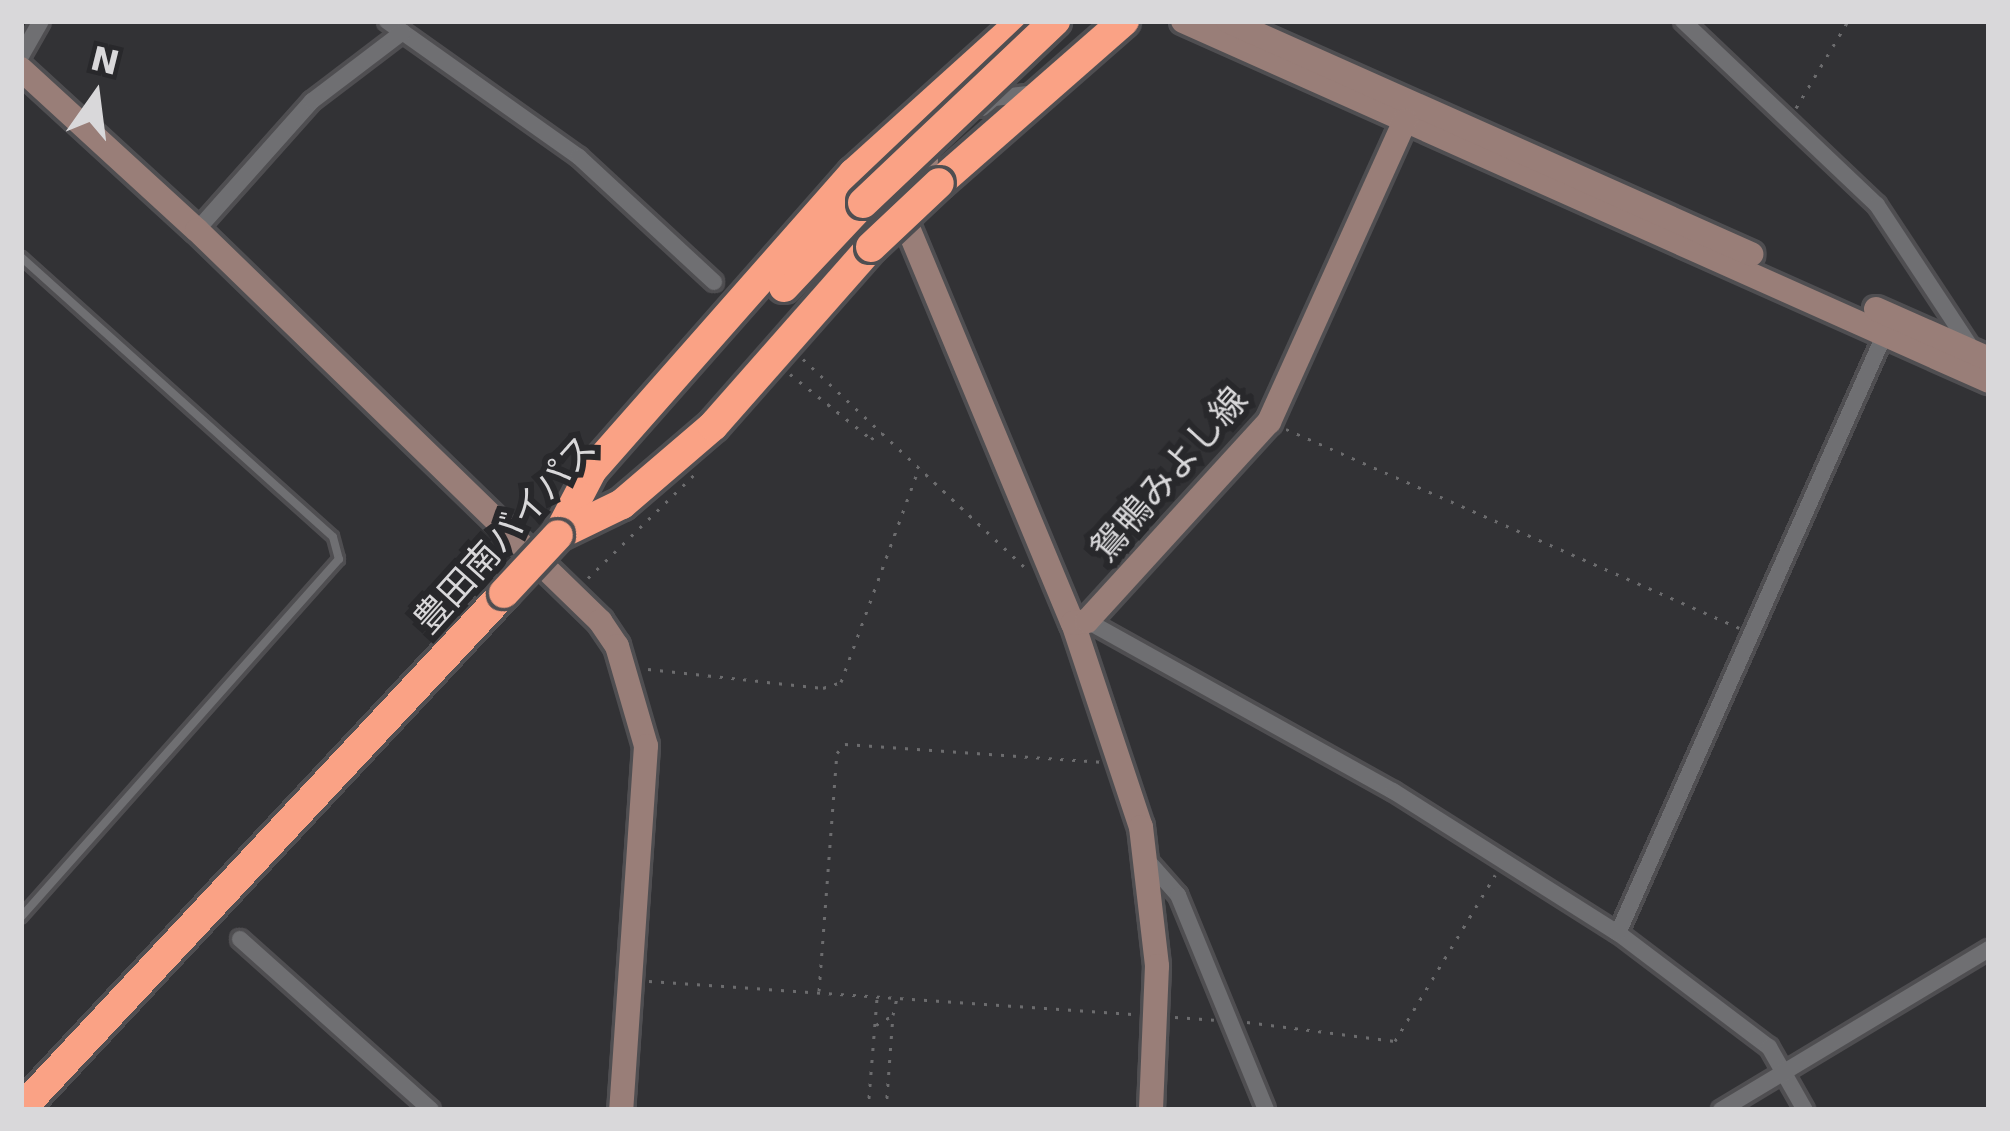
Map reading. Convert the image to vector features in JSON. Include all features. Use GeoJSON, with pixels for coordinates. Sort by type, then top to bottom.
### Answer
{"type":"FeatureCollection","features":[{"type":"Feature","properties":{"kind":"highway"},"geometry":{"type":"LineString","coordinates":[[557,535],[592,470],[854,173],[1022,21]]}},
{"type":"Feature","properties":{"kind":"highway","name":"豊田南バイパス"},"geometry":{"type":"LineString","coordinates":[[21,1108],[863,203],[1055,21]]}},
{"type":"Feature","properties":{"kind":"highway"},"geometry":{"type":"LineString","coordinates":[[557,535],[622,505],[713,426],[871,248],[1124,21]]}},
{"type":"Feature","properties":{"kind":"street"},"geometry":{"type":"LineString","coordinates":[[21,56],[40,21]]}},
{"type":"Feature","properties":{"kind":"street"},"geometry":{"type":"LineString","coordinates":[[1183,21],[1982,355]]}},
{"type":"Feature","properties":{"kind":"street"},"geometry":{"type":"LineString","coordinates":[[1228,21],[1414,115],[1989,379]]}},
{"type":"Feature","properties":{"kind":"street"},"geometry":{"type":"LineString","coordinates":[[1683,21],[1877,205],[1982,355],[1989,379]]}},
{"type":"Feature","properties":{"kind":"street"},"geometry":{"type":"LineString","coordinates":[[197,230],[312,101],[391,24],[579,157],[714,282]]}},
{"type":"Feature","properties":{"kind":"street"},"geometry":{"type":"LineString","coordinates":[[976,114],[996,43]]}},
{"type":"Feature","properties":{"kind":"street"},"geometry":{"type":"LineString","coordinates":[[21,69],[197,230],[572,592],[600,621],[631,672],[646,746],[621,1110]]}},
{"type":"Feature","properties":{"kind":"street"},"geometry":{"type":"LineString","coordinates":[[1043,92],[994,98],[909,176],[899,206],[1050,580],[1080,622],[1122,764],[1147,860],[1155,1016],[1151,1110]]}},
{"type":"Feature","properties":{"kind":"street","name":"鴛鴨みよし線"},"geometry":{"type":"LineString","coordinates":[[1080,622],[1269,422],[1414,115]]}},
{"type":"Feature","properties":{"kind":"street"},"geometry":{"type":"LineString","coordinates":[[1618,934],[1886,331]]}},
{"type":"Feature","properties":{"kind":"street"},"geometry":{"type":"LineString","coordinates":[[1080,622],[1504,860],[1618,934],[1752,1032],[1805,1110]]}},
{"type":"Feature","properties":{"kind":"street"},"geometry":{"type":"LineString","coordinates":[[1147,860],[1178,895],[1266,1110]]}},
{"type":"Feature","properties":{"kind":"street"},"geometry":{"type":"LineString","coordinates":[[240,939],[431,1110]]}},
{"type":"Feature","properties":{"kind":"street"},"geometry":{"type":"LineString","coordinates":[[1721,1110],[1989,949]]}},
{"type":"Feature","properties":{"kind":"lane"},"geometry":{"type":"LineString","coordinates":[[21,257],[333,537],[339,559],[21,917]]}},
{"type":"Feature","properties":{"kind":"path"},"geometry":{"type":"LineString","coordinates":[[1789,120],[1849,21]]}},
{"type":"Feature","properties":{"kind":"path"},"geometry":{"type":"LineString","coordinates":[[797,354],[1036,579],[1050,580]]}},
{"type":"Feature","properties":{"kind":"path"},"geometry":{"type":"LineString","coordinates":[[786,375],[797,373],[872,439],[882,433]]}},
{"type":"Feature","properties":{"kind":"path"},"geometry":{"type":"LineString","coordinates":[[1269,422],[1751,634]]}},
{"type":"Feature","properties":{"kind":"path"},"geometry":{"type":"LineString","coordinates":[[631,672],[664,667],[823,688],[842,682],[920,468]]}},
{"type":"Feature","properties":{"kind":"path"},"geometry":{"type":"LineString","coordinates":[[572,592],[698,471]]}},
{"type":"Feature","properties":{"kind":"path"},"geometry":{"type":"LineString","coordinates":[[819,993],[837,753],[845,743],[1122,764]]}},
{"type":"Feature","properties":{"kind":"path"},"geometry":{"type":"LineString","coordinates":[[629,980],[1230,1021],[1396,1041],[1504,860]]}},
{"type":"Feature","properties":{"kind":"path"},"geometry":{"type":"LineString","coordinates":[[868,1110],[877,997]]}},
{"type":"Feature","properties":{"kind":"path"},"geometry":{"type":"LineString","coordinates":[[886,1110],[897,998]]}},
{"type":"Feature","properties":{"kind":"path"},"geometry":{"type":"LineString","coordinates":[[875,1026],[893,1015]]}}]}
